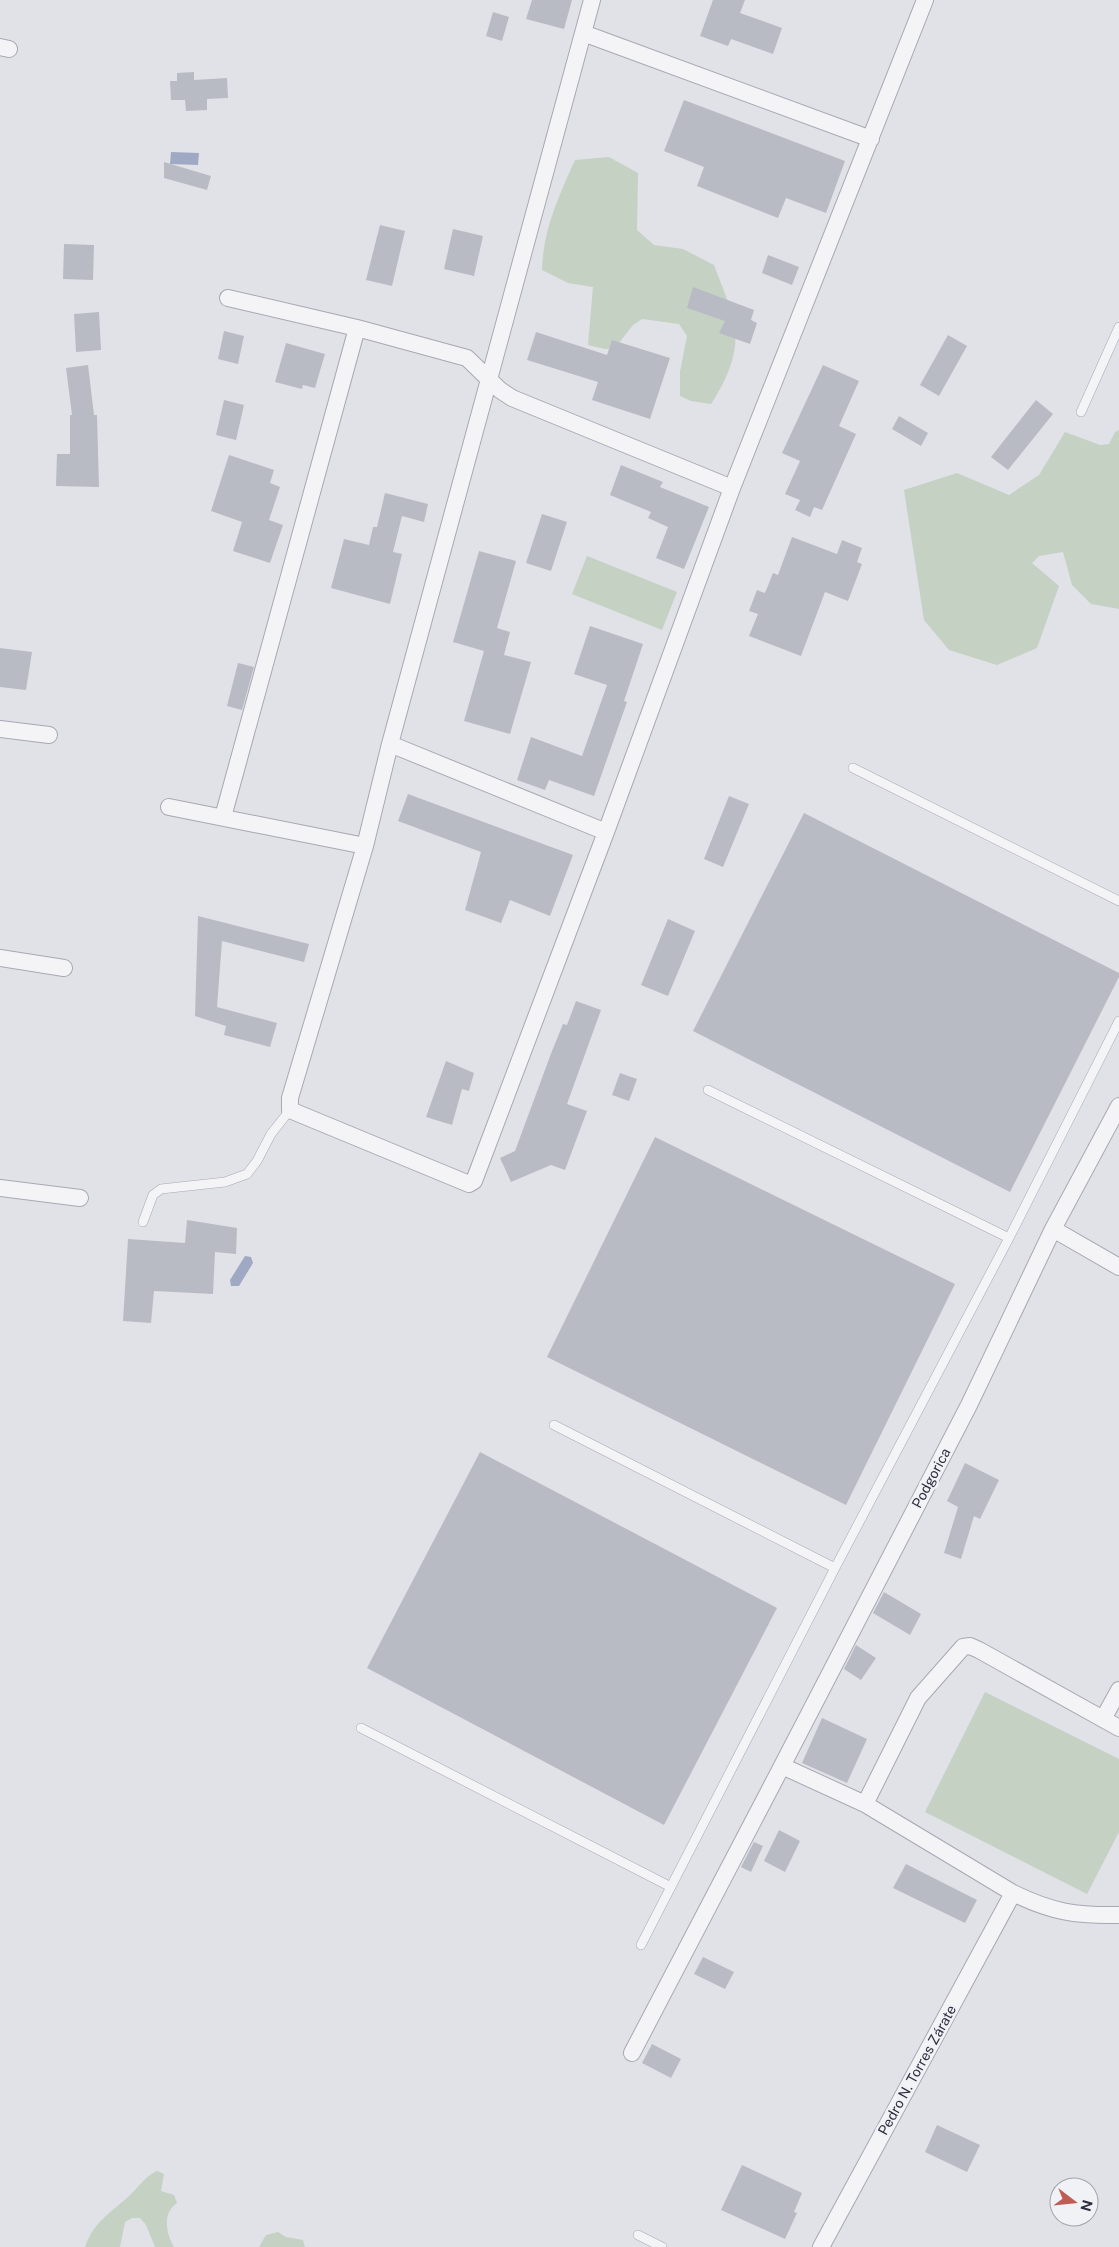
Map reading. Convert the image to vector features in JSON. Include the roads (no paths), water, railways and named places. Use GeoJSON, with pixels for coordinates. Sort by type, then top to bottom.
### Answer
{"type":"FeatureCollection","features":[{"type":"Feature","properties":{"kind":"street"},"geometry":{"type":"LineString","coordinates":[[592,0],[390,744],[365,846],[290,1098],[290,1110],[463,1183],[472,1183],[606,832],[732,488],[925,0]]}},
{"type":"Feature","properties":{"kind":"street"},"geometry":{"type":"LineString","coordinates":[[583,33],[871,139]]}},
{"type":"Feature","properties":{"kind":"street"},"geometry":{"type":"LineString","coordinates":[[228,298],[357,328],[467,358],[512,398],[732,488]]}},
{"type":"Feature","properties":{"kind":"street"},"geometry":{"type":"LineString","coordinates":[[223,816],[357,328]]}},
{"type":"Feature","properties":{"kind":"street"},"geometry":{"type":"LineString","coordinates":[[0,729],[49,735]]}},
{"type":"Feature","properties":{"kind":"street"},"geometry":{"type":"LineString","coordinates":[[390,744],[606,832]]}},
{"type":"Feature","properties":{"kind":"street"},"geometry":{"type":"LineString","coordinates":[[169,807],[223,816],[365,846]]}},
{"type":"Feature","properties":{"kind":"street"},"geometry":{"type":"LineString","coordinates":[[0,958],[64,968]]}},
{"type":"Feature","properties":{"kind":"street","name":"Podgorica"},"geometry":{"type":"LineString","coordinates":[[632,2054],[969,1405],[1053,1229],[1119,1106]]}},
{"type":"Feature","properties":{"kind":"street"},"geometry":{"type":"LineString","coordinates":[[0,1188],[80,1198]]}},
{"type":"Feature","properties":{"kind":"street"},"geometry":{"type":"LineString","coordinates":[[1053,1229],[1119,1267]]}},
{"type":"Feature","properties":{"kind":"street"},"geometry":{"type":"LineString","coordinates":[[865,1804],[918,1698],[958,1650],[963,1647],[970,1646],[979,1650],[1119,1728]]}},
{"type":"Feature","properties":{"kind":"street"},"geometry":{"type":"LineString","coordinates":[[1103,1719],[1119,1690]]}},
{"type":"Feature","properties":{"kind":"street"},"geometry":{"type":"LineString","coordinates":[[782,1766],[865,1804],[1013,1893],[1035,1904],[1061,1912],[1092,1916],[1119,1915]]}},
{"type":"Feature","properties":{"kind":"street","name":"Pedro N. Torres Zárate"},"geometry":{"type":"LineString","coordinates":[[821,2247],[1013,1893]]}},
{"type":"Feature","properties":{"kind":"lane"},"geometry":{"type":"LineString","coordinates":[[1080,412],[1119,327]]}},
{"type":"Feature","properties":{"kind":"lane"},"geometry":{"type":"LineString","coordinates":[[853,768],[1119,901]]}},
{"type":"Feature","properties":{"kind":"lane"},"geometry":{"type":"LineString","coordinates":[[641,1945],[835,1568],[1009,1238],[1119,1021]]}},
{"type":"Feature","properties":{"kind":"lane"},"geometry":{"type":"LineString","coordinates":[[708,1090],[1009,1238]]}},
{"type":"Feature","properties":{"kind":"lane"},"geometry":{"type":"LineString","coordinates":[[143,1222],[153,1195],[161,1189],[225,1182],[247,1174],[257,1161],[271,1134],[290,1110]]}},
{"type":"Feature","properties":{"kind":"lane"},"geometry":{"type":"LineString","coordinates":[[554,1425],[835,1568]]}},
{"type":"Feature","properties":{"kind":"lane"},"geometry":{"type":"LineString","coordinates":[[361,1728],[671,1887]]}},
{"type":"Feature","properties":{"kind":"lane"},"geometry":{"type":"LineString","coordinates":[[638,2235],[662,2247]]}},
{"type":"Feature","properties":{"kind":"water"},"geometry":{"type":"Polygon","coordinates":[[[171,152],[199,153],[198,165],[170,164],[171,152]]]}},
{"type":"Feature","properties":{"kind":"water"},"geometry":{"type":"Polygon","coordinates":[[[245,1256],[251,1257],[253,1263],[239,1286],[231,1286],[230,1280],[245,1256]]]}}]}
